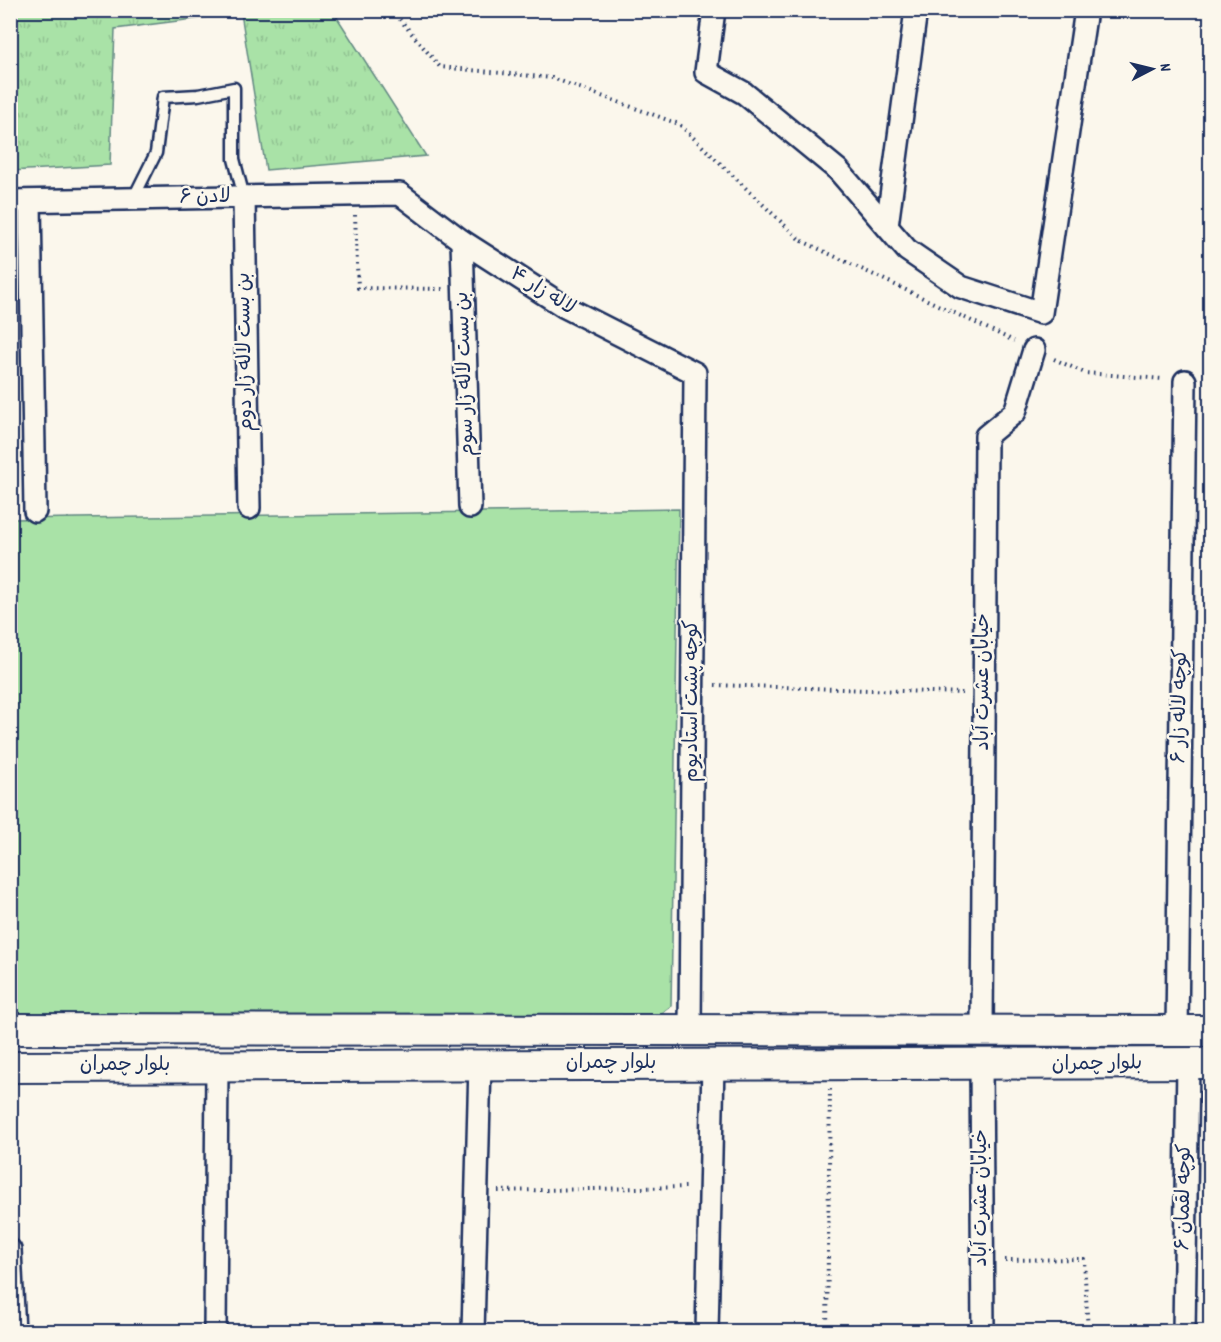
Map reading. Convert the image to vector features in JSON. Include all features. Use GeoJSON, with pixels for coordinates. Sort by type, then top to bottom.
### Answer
{"type":"FeatureCollection","features":[{"type":"Feature","properties":{"kind":"main road","name":"بلوار چمران"},"geometry":{"type":"LineString","coordinates":[[10,1029],[578,1028],[1210,1031]]}},
{"type":"Feature","properties":{"kind":"main road"},"geometry":{"type":"LineString","coordinates":[[578,1028],[578,1065]]}},
{"type":"Feature","properties":{"kind":"main road"},"geometry":{"type":"LineString","coordinates":[[981,1065],[982,1030]]}},
{"type":"Feature","properties":{"kind":"main road","name":"بلوار چمران"},"geometry":{"type":"LineString","coordinates":[[10,1067],[1199,1063]]}},
{"type":"Feature","properties":{"kind":"street"},"geometry":{"type":"LineString","coordinates":[[714,10],[706,72],[744,93],[838,170],[907,250],[961,286],[1041,313],[1086,10]]}},
{"type":"Feature","properties":{"kind":"street"},"geometry":{"type":"LineString","coordinates":[[887,226],[916,10]]}},
{"type":"Feature","properties":{"kind":"street","name":"لادن ۶"},"geometry":{"type":"LineString","coordinates":[[20,202],[400,194]]}},
{"type":"Feature","properties":{"kind":"street","name":"لاله زار ۴"},"geometry":{"type":"LineString","coordinates":[[400,194],[462,241],[565,307],[695,373]]}},
{"type":"Feature","properties":{"kind":"street","name":"بن بست لاله زار دوم"},"geometry":{"type":"LineString","coordinates":[[244,197],[249,508]]}},
{"type":"Feature","properties":{"kind":"street"},"geometry":{"type":"LineString","coordinates":[[20,202],[35,511]]}},
{"type":"Feature","properties":{"kind":"street","name":"بن بست لاله زار سوم"},"geometry":{"type":"LineString","coordinates":[[462,241],[470,507]]}},
{"type":"Feature","properties":{"kind":"street","name":"خیابان عشرت آباد"},"geometry":{"type":"LineString","coordinates":[[982,1030],[986,436],[1015,412],[1034,350]]}},
{"type":"Feature","properties":{"kind":"street","name":"کوچه پشت استادیوم"},"geometry":{"type":"LineString","coordinates":[[690,1029],[695,373]]}},
{"type":"Feature","properties":{"kind":"street","name":"کوچه لاله زار ۶"},"geometry":{"type":"LineString","coordinates":[[1177,1031],[1185,381]]}},
{"type":"Feature","properties":{"kind":"street","name":"کوچه لقمان ۶"},"geometry":{"type":"LineString","coordinates":[[1184,1332],[1199,1063]]}},
{"type":"Feature","properties":{"kind":"street"},"geometry":{"type":"LineString","coordinates":[[473,1332],[480,1064]]}},
{"type":"Feature","properties":{"kind":"street"},"geometry":{"type":"LineString","coordinates":[[707,1332],[713,1064]]}},
{"type":"Feature","properties":{"kind":"street","name":"خیابان عشرت آباد"},"geometry":{"type":"LineString","coordinates":[[981,1065],[982,1332]]}},
{"type":"Feature","properties":{"kind":"street"},"geometry":{"type":"LineString","coordinates":[[215,1332],[217,1066]]}},
{"type":"Feature","properties":{"kind":"street"},"geometry":{"type":"LineString","coordinates":[[10,1250],[14,1332]]}},
{"type":"Feature","properties":{"kind":"lane"},"geometry":{"type":"LineString","coordinates":[[134,199],[156,153],[163,97],[198,95],[234,88],[234,159],[244,197]]}},
{"type":"Feature","properties":{"kind":"path"},"geometry":{"type":"LineString","coordinates":[[392,10],[440,67],[552,78],[679,124],[800,240],[934,305],[1085,373],[1185,381]]}},
{"type":"Feature","properties":{"kind":"path"},"geometry":{"type":"LineString","coordinates":[[354,195],[358,288],[464,289]]}},
{"type":"Feature","properties":{"kind":"path"},"geometry":{"type":"LineString","coordinates":[[693,684],[984,693]]}},
{"type":"Feature","properties":{"kind":"path"},"geometry":{"type":"LineString","coordinates":[[830,1065],[827,1331],[843,1332]]}},
{"type":"Feature","properties":{"kind":"path"},"geometry":{"type":"LineString","coordinates":[[477,1192],[711,1187]]}},
{"type":"Feature","properties":{"kind":"path"},"geometry":{"type":"LineString","coordinates":[[983,1260],[1084,1259],[1088,1332]]}},
{"type":"Feature","properties":{"kind":"green space"},"geometry":{"type":"Polygon","coordinates":[[[11,10],[333,11],[426,156],[266,170],[241,13],[115,29],[110,165],[11,171],[11,10]]]}},
{"type":"Feature","properties":{"kind":"green space"},"geometry":{"type":"Polygon","coordinates":[[[679,509],[671,1006],[658,1016],[11,1016],[10,519],[679,509]]]}}]}
